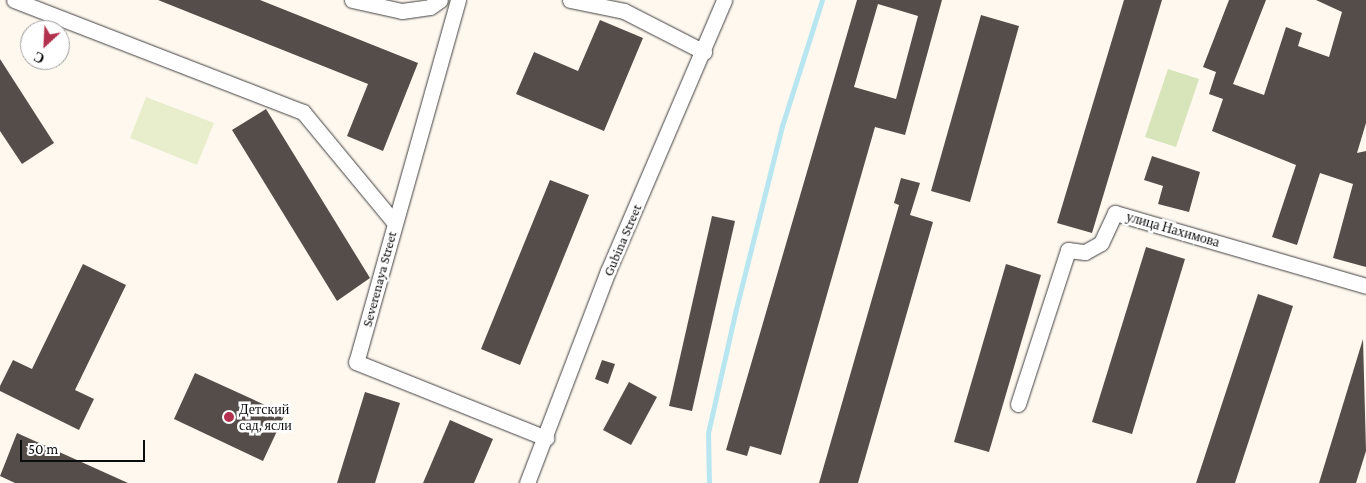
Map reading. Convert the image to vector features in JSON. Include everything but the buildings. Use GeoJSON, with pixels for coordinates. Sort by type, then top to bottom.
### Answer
{"type":"FeatureCollection","features":[{"type":"Feature","properties":{"kind":"street"},"geometry":{"type":"LineString","coordinates":[[14,0],[303,112],[394,222]]}},
{"type":"Feature","properties":{"kind":"street"},"geometry":{"type":"LineString","coordinates":[[352,0],[402,11],[430,7],[440,0]]}},
{"type":"Feature","properties":{"kind":"street","name":"Severenaya Street"},"geometry":{"type":"LineString","coordinates":[[458,0],[356,362],[546,438]]}},
{"type":"Feature","properties":{"kind":"street"},"geometry":{"type":"LineString","coordinates":[[570,0],[624,11],[704,52]]}},
{"type":"Feature","properties":{"kind":"street","name":"Gubina Street"},"geometry":{"type":"LineString","coordinates":[[527,483],[546,438],[608,271],[704,52],[724,0]]}},
{"type":"Feature","properties":{"kind":"street","name":"улица Нахимова"},"geometry":{"type":"LineString","coordinates":[[1018,404],[1068,250],[1085,252],[1101,242],[1115,213],[1366,286]]}},
{"type":"Feature","properties":{"kind":"green space"},"geometry":{"type":"Polygon","coordinates":[[[1168,69],[1199,79],[1176,147],[1145,137],[1168,69]]]}},
{"type":"Feature","properties":{"kind":"green space"},"geometry":{"type":"Polygon","coordinates":[[[146,97],[214,123],[197,165],[130,138],[146,97]]]}},
{"type":"Feature","properties":{"kind":"waterway"},"geometry":{"type":"LineString","coordinates":[[709,483],[708,433],[736,309],[782,126],[822,0]]}},
{"type":"Feature","properties":{"kind":"place","name":"Детский сад, ясли"},"geometry":{"type":"Point","coordinates":[229,417]}}]}
